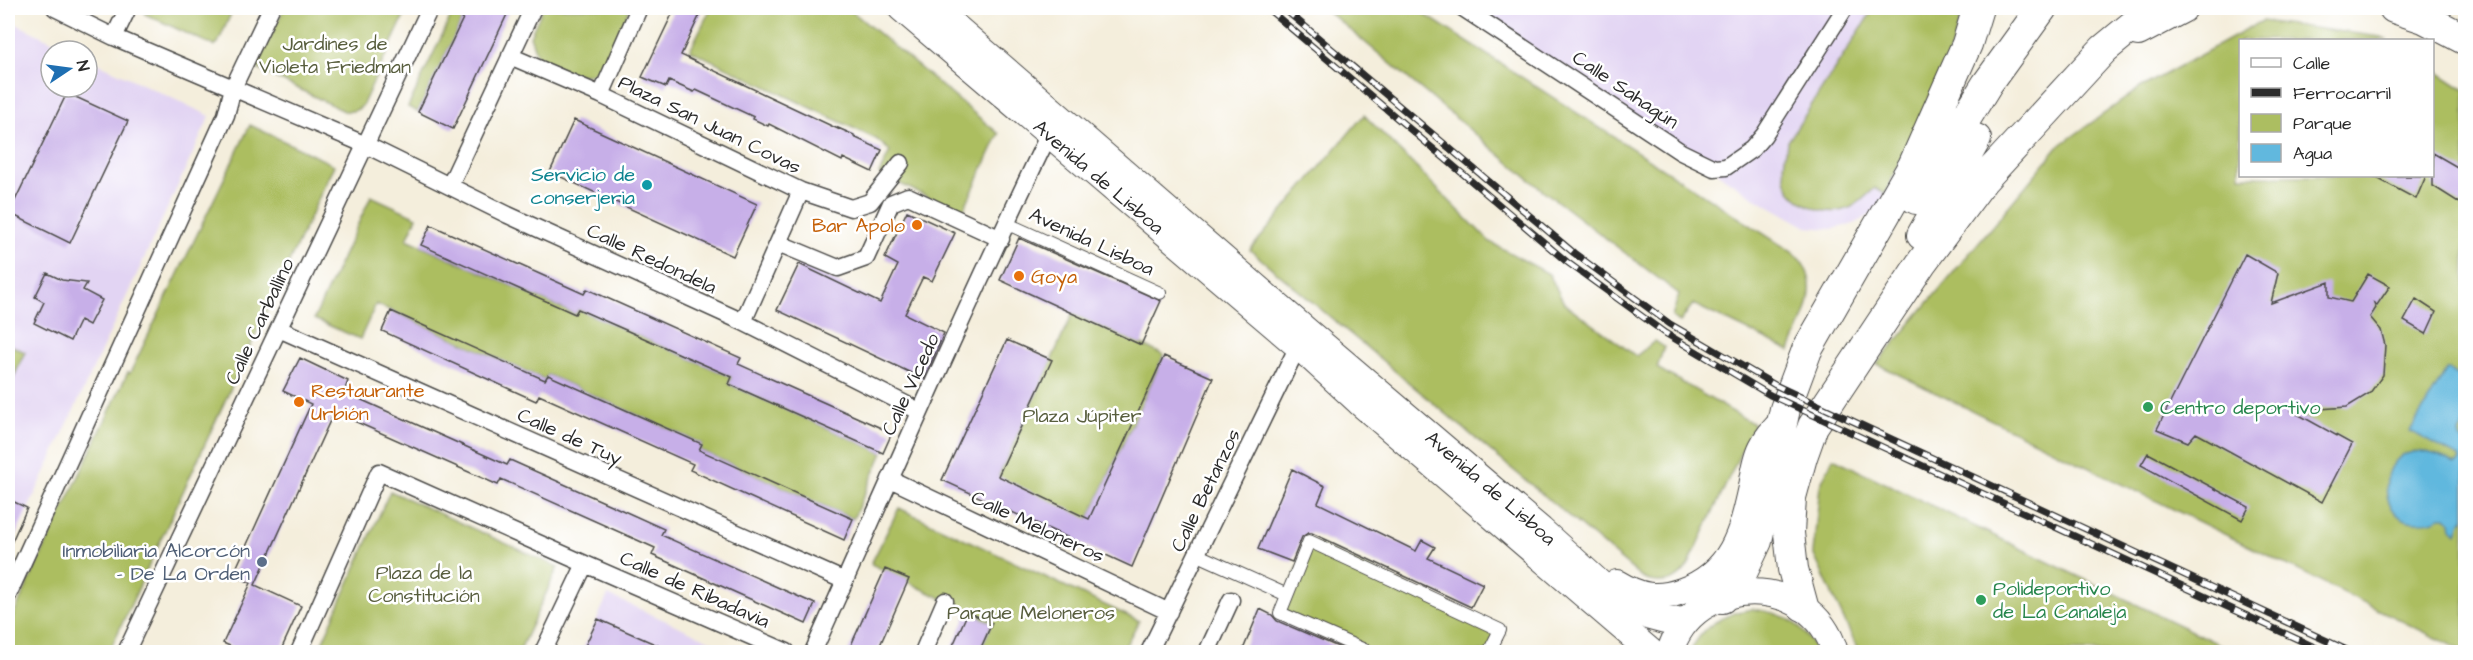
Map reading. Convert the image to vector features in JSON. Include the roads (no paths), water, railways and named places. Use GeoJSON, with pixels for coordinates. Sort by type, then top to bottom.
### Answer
{"type":"FeatureCollection","features":[{"type":"Feature","properties":{"kind":"highway"},"geometry":{"type":"LineString","coordinates":[[1722,598],[1741,575],[1757,541],[1771,469],[1793,384],[1807,350],[1924,144],[1967,44],[1978,8]]}},
{"type":"Feature","properties":{"kind":"highway"},"geometry":{"type":"LineString","coordinates":[[1785,418],[1858,293],[1987,84],[2042,8]]}},
{"type":"Feature","properties":{"kind":"highway"},"geometry":{"type":"LineString","coordinates":[[1842,380],[1885,296],[1926,228],[2049,8]]}},
{"type":"Feature","properties":{"kind":"highway"},"geometry":{"type":"LineString","coordinates":[[1803,606],[1793,569],[1789,533],[1791,497],[1813,426],[1922,262],[1983,180],[2104,50],[2154,8]]}},
{"type":"Feature","properties":{"kind":"highway"},"geometry":{"type":"LineString","coordinates":[[2104,50],[2182,8]]}},
{"type":"Feature","properties":{"kind":"highway"},"geometry":{"type":"LineString","coordinates":[[2394,8],[2424,18],[2466,40]]}},
{"type":"Feature","properties":{"kind":"main road","name":"Avenida de Lisboa"},"geometry":{"type":"LineString","coordinates":[[901,8],[1048,136],[1541,530],[1606,589],[1633,609],[1650,617],[1665,621],[1687,620]]}},
{"type":"Feature","properties":{"kind":"main road","name":"Avenida de Lisboa"},"geometry":{"type":"LineString","coordinates":[[934,8],[1302,338],[1359,402],[1652,652]]}},
{"type":"Feature","properties":{"kind":"main road"},"geometry":{"type":"LineString","coordinates":[[1541,530],[1595,570],[1638,594],[1655,597],[1695,586],[1710,576],[1733,550],[1740,535],[1761,449],[1770,434],[1785,418]]}},
{"type":"Feature","properties":{"kind":"main road"},"geometry":{"type":"LineString","coordinates":[[1670,652],[1687,620],[1708,604],[1748,591],[1777,594],[1803,606],[1826,631],[1835,652]]}},
{"type":"Feature","properties":{"kind":"street","name":"Calle Redondela"},"geometry":{"type":"LineString","coordinates":[[55,8],[114,37],[366,145],[508,215],[743,322],[919,411]]}},
{"type":"Feature","properties":{"kind":"street"},"geometry":{"type":"LineString","coordinates":[[114,37],[128,8]]}},
{"type":"Feature","properties":{"kind":"street"},"geometry":{"type":"LineString","coordinates":[[8,595],[226,116],[233,88],[271,8]]}},
{"type":"Feature","properties":{"kind":"street","name":"Calle Carballino"},"geometry":{"type":"LineString","coordinates":[[126,652],[430,8]]}},
{"type":"Feature","properties":{"kind":"street"},"geometry":{"type":"LineString","coordinates":[[450,185],[533,8]]}},
{"type":"Feature","properties":{"kind":"street","name":"Plaza San Juan Covas"},"geometry":{"type":"LineString","coordinates":[[601,95],[639,8]]}},
{"type":"Feature","properties":{"kind":"street","name":"Calle Sahagún"},"geometry":{"type":"LineString","coordinates":[[1463,8],[1705,166],[1714,168],[1726,166],[1752,149],[1764,135],[1845,8]]}},
{"type":"Feature","properties":{"kind":"street","name":"Plaza San Juan Covas"},"geometry":{"type":"LineString","coordinates":[[510,56],[601,95],[801,191],[851,208],[870,202],[901,163]]}},
{"type":"Feature","properties":{"kind":"street","name":"Calle Vicedo"},"geometry":{"type":"LineString","coordinates":[[813,652],[919,411],[1048,136]]}},
{"type":"Feature","properties":{"kind":"street","name":"Plaza San Juan Covas"},"geometry":{"type":"LineString","coordinates":[[743,322],[801,191]]}},
{"type":"Feature","properties":{"kind":"street"},"geometry":{"type":"LineString","coordinates":[[778,243],[838,268],[867,258],[891,203],[908,196],[1004,231]]}},
{"type":"Feature","properties":{"kind":"street","name":"Avenida Lisboa"},"geometry":{"type":"LineString","coordinates":[[1004,231],[1160,293]]}},
{"type":"Feature","properties":{"kind":"street","name":"Calle de Tuy"},"geometry":{"type":"LineString","coordinates":[[279,329],[845,581]]}},
{"type":"Feature","properties":{"kind":"street","name":"Calle Betanzos"},"geometry":{"type":"LineString","coordinates":[[1149,652],[1302,338]]}},
{"type":"Feature","properties":{"kind":"street"},"geometry":{"type":"LineString","coordinates":[[299,652],[379,472],[585,564],[543,652]]}},
{"type":"Feature","properties":{"kind":"street","name":"Calle Meloneros"},"geometry":{"type":"LineString","coordinates":[[890,479],[1169,612]]}},
{"type":"Feature","properties":{"kind":"street"},"geometry":{"type":"LineString","coordinates":[[1369,652],[1280,613],[1309,541],[1500,630],[1489,652]]}},
{"type":"Feature","properties":{"kind":"street"},"geometry":{"type":"LineString","coordinates":[[1196,554],[1287,595]]}},
{"type":"Feature","properties":{"kind":"street","name":"Calle de Ribadavia"},"geometry":{"type":"LineString","coordinates":[[585,564],[787,652]]}},
{"type":"Feature","properties":{"kind":"street"},"geometry":{"type":"LineString","coordinates":[[1207,652],[1231,600]]}},
{"type":"Feature","properties":{"kind":"street"},"geometry":{"type":"LineString","coordinates":[[923,652],[945,601]]}},
{"type":"Feature","properties":{"kind":"water"},"geometry":{"type":"Polygon","coordinates":[[[2447,369],[2465,379],[2465,424],[2459,433],[2465,443],[2465,517],[2457,533],[2446,517],[2421,522],[2402,518],[2391,507],[2387,491],[2388,475],[2396,462],[2409,453],[2429,453],[2455,464],[2460,461],[2459,457],[2410,431],[2447,369]]]}},
{"type":"Feature","properties":{"kind":"railway"},"geometry":{"type":"LineString","coordinates":[[1267,8],[1567,262],[1665,333],[1770,395],[2325,652]]}},
{"type":"Feature","properties":{"kind":"railway"},"geometry":{"type":"LineString","coordinates":[[1283,8],[1574,253],[1670,324],[1775,385],[2351,652]]}},
{"type":"Feature","properties":{"kind":"place","name":"Servicio de conserjeria"},"geometry":{"type":"Point","coordinates":[647,185]}},
{"type":"Feature","properties":{"kind":"place","name":"Bar Apolo"},"geometry":{"type":"Point","coordinates":[917,225]}},
{"type":"Feature","properties":{"kind":"place","name":"Goya"},"geometry":{"type":"Point","coordinates":[1019,276]}},
{"type":"Feature","properties":{"kind":"place","name":"Restaurante Urbión"},"geometry":{"type":"Point","coordinates":[299,402]}},
{"type":"Feature","properties":{"kind":"place","name":"Centro deportivo"},"geometry":{"type":"Point","coordinates":[2148,407]}},
{"type":"Feature","properties":{"kind":"place","name":"Inmobiliaria Alcorcón - De La Orden"},"geometry":{"type":"Point","coordinates":[262,562]}},
{"type":"Feature","properties":{"kind":"place","name":"Polideportivo de La Canaleja"},"geometry":{"type":"Point","coordinates":[1981,600]}},
{"type":"Feature","properties":{"kind":"park label","name":"Jardines de Violeta Friedman"},"geometry":{"type":"Point","coordinates":[335,54]}},
{"type":"Feature","properties":{"kind":"park label","name":"Plaza Júpiter"},"geometry":{"type":"Point","coordinates":[1082,415]}},
{"type":"Feature","properties":{"kind":"park label","name":"Plaza de la Constitución"},"geometry":{"type":"Point","coordinates":[424,584]}},
{"type":"Feature","properties":{"kind":"park label","name":"Parque Meloneros"},"geometry":{"type":"Point","coordinates":[1031,612]}}]}
